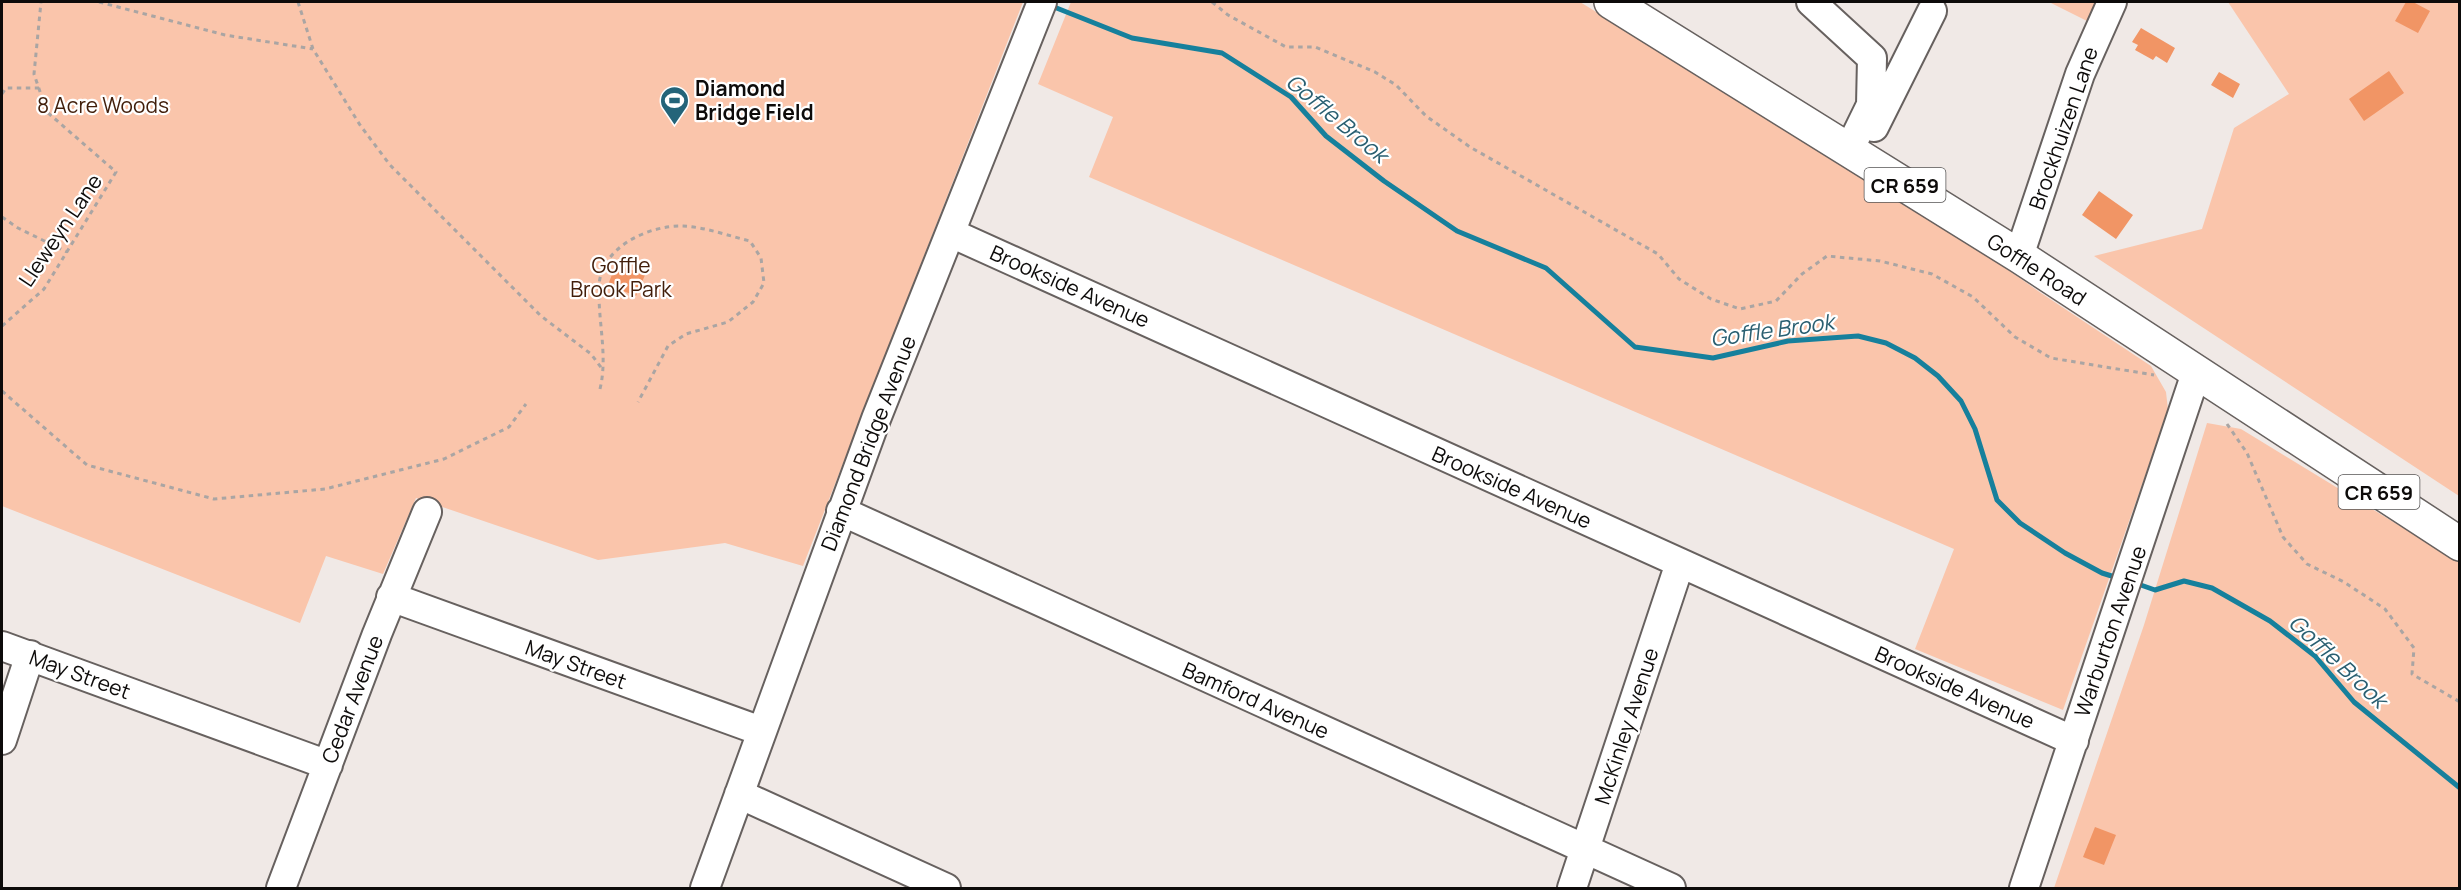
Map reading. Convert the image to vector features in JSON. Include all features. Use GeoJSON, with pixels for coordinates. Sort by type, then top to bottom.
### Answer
{"type":"FeatureCollection","features":[{"type":"Feature","properties":{"kind":"main road","name":"Goffle Road"},"geometry":{"type":"LineString","coordinates":[[1611,2],[2019,256],[2196,374],[2460,544]]}},
{"type":"Feature","properties":{"kind":"street","name":"Diamond Bridge Avenue"},"geometry":{"type":"LineString","coordinates":[[705,888],[841,511],[1042,2]]}},
{"type":"Feature","properties":{"kind":"street"},"geometry":{"type":"LineString","coordinates":[[1811,2],[1872,58],[1871,105],[1854,153]]}},
{"type":"Feature","properties":{"kind":"street","name":"Brockhuizen Lane"},"geometry":{"type":"LineString","coordinates":[[2019,256],[2080,74],[2112,2]]}},
{"type":"Feature","properties":{"kind":"street"},"geometry":{"type":"LineString","coordinates":[[1854,153],[1932,11]]}},
{"type":"Feature","properties":{"kind":"street","name":"Brookside Avenue"},"geometry":{"type":"LineString","coordinates":[[951,232],[2074,741]]}},
{"type":"Feature","properties":{"kind":"street","name":"Warburton Avenue"},"geometry":{"type":"LineString","coordinates":[[2024,888],[2196,374]]}},
{"type":"Feature","properties":{"kind":"street","name":"Bamford Avenue"},"geometry":{"type":"LineString","coordinates":[[841,511],[1671,888]]}},
{"type":"Feature","properties":{"kind":"street","name":"Cedar Avenue"},"geometry":{"type":"LineString","coordinates":[[281,888],[391,597],[427,512]]}},
{"type":"Feature","properties":{"kind":"street","name":"McKinley Avenue"},"geometry":{"type":"LineString","coordinates":[[1572,888],[1680,563]]}},
{"type":"Feature","properties":{"kind":"street","name":"May Street"},"geometry":{"type":"LineString","coordinates":[[391,597],[761,731]]}},
{"type":"Feature","properties":{"kind":"street","name":"May Street"},"geometry":{"type":"LineString","coordinates":[[2,645],[328,765]]}},
{"type":"Feature","properties":{"kind":"street"},"geometry":{"type":"LineString","coordinates":[[2,740],[30,656]]}},
{"type":"Feature","properties":{"kind":"street"},"geometry":{"type":"LineString","coordinates":[[739,794],[946,888]]}},
{"type":"Feature","properties":{"kind":"path"},"geometry":{"type":"LineString","coordinates":[[2,94],[6,88],[39,87],[34,74],[41,2]]}},
{"type":"Feature","properties":{"kind":"path"},"geometry":{"type":"LineString","coordinates":[[99,2],[225,35],[313,49]]}},
{"type":"Feature","properties":{"kind":"path"},"geometry":{"type":"LineString","coordinates":[[298,2],[313,49],[360,125],[390,165],[541,316],[591,354],[604,372]]}},
{"type":"Feature","properties":{"kind":"path"},"geometry":{"type":"LineString","coordinates":[[1212,2],[1228,15],[1286,47],[1315,47],[1375,72],[1396,85],[1426,116],[1470,147],[1658,254],[1679,279],[1711,299],[1740,309],[1776,301],[1802,274],[1827,256],[1880,261],[1932,274],[1973,297],[2015,337],[2051,358],[2143,375],[2159,375]]}},
{"type":"Feature","properties":{"kind":"path","name":"Lleweyn Lane"},"geometry":{"type":"LineString","coordinates":[[2,326],[44,289],[116,172],[47,112],[39,87]]}},
{"type":"Feature","properties":{"kind":"path"},"geometry":{"type":"LineString","coordinates":[[2,217],[18,228],[67,252]]}},
{"type":"Feature","properties":{"kind":"path"},"geometry":{"type":"LineString","coordinates":[[600,389],[604,372],[598,285],[608,257],[624,244],[656,228],[684,226],[750,241],[761,258],[764,283],[753,302],[728,322],[686,334],[668,346],[638,402]]}},
{"type":"Feature","properties":{"kind":"path"},"geometry":{"type":"LineString","coordinates":[[2,391],[87,465],[214,499],[325,489],[444,459],[509,428],[526,404]]}},
{"type":"Feature","properties":{"kind":"path"},"geometry":{"type":"LineString","coordinates":[[2227,424],[2247,453],[2283,537],[2307,564],[2344,582],[2385,609],[2414,648],[2412,674],[2460,702]]}},
{"type":"Feature","properties":{"kind":"green space","name":"Goffle Brook Park"},"geometry":{"type":"Polygon","coordinates":[[[2,2],[1023,2],[803,566],[725,543],[598,560],[416,498],[383,574],[326,556],[300,623],[2,506],[2,2]]]}},
{"type":"Feature","properties":{"kind":"green space"},"geometry":{"type":"Polygon","coordinates":[[[1071,2],[1580,2],[1957,234],[2151,366],[2166,392],[2168,410],[2063,710],[1915,649],[1954,549],[1089,177],[1113,117],[1038,84],[1071,2]]]}},
{"type":"Feature","properties":{"kind":"green space"},"geometry":{"type":"Polygon","coordinates":[[[2049,2],[2119,2],[2101,28],[2049,2]]]}},
{"type":"Feature","properties":{"kind":"green space"},"geometry":{"type":"Polygon","coordinates":[[[2228,2],[2459,2],[2459,496],[2094,256],[2202,229],[2234,128],[2289,94],[2228,2]]]}},
{"type":"Feature","properties":{"kind":"green space"},"geometry":{"type":"Polygon","coordinates":[[[2207,423],[2241,429],[2459,562],[2459,888],[2054,888],[2144,625],[2207,423]]]}},
{"type":"Feature","properties":{"kind":"building"},"geometry":{"type":"Polygon","coordinates":[[[2406,2],[2413,2],[2430,11],[2418,33],[2395,21],[2406,2]]]}},
{"type":"Feature","properties":{"kind":"building"},"geometry":{"type":"Polygon","coordinates":[[[2141,28],[2175,48],[2167,63],[2156,56],[2153,60],[2135,50],[2138,45],[2132,42],[2141,28]]]}},
{"type":"Feature","properties":{"kind":"building"},"geometry":{"type":"Polygon","coordinates":[[[2389,71],[2404,93],[2364,121],[2349,99],[2389,71]]]}},
{"type":"Feature","properties":{"kind":"building"},"geometry":{"type":"Polygon","coordinates":[[[2219,72],[2240,84],[2233,98],[2211,85],[2219,72]]]}},
{"type":"Feature","properties":{"kind":"building"},"geometry":{"type":"Polygon","coordinates":[[[2099,191],[2133,215],[2116,239],[2082,215],[2099,191]]]}},
{"type":"Feature","properties":{"kind":"building"},"geometry":{"type":"Polygon","coordinates":[[[616,264],[645,275],[636,296],[608,285],[616,264]]]}},
{"type":"Feature","properties":{"kind":"building"},"geometry":{"type":"Polygon","coordinates":[[[2095,827],[2116,835],[2104,865],[2083,857],[2095,827]]]}},
{"type":"Feature","properties":{"kind":"waterway","name":"Goffle Brook"},"geometry":{"type":"LineString","coordinates":[[1049,5],[1132,38],[1222,53],[1291,97],[1326,136],[1384,181],[1457,231],[1546,268],[1635,347],[1713,358],[1788,341],[1858,336],[1886,343],[1915,358],[1938,376],[1961,401],[1975,429],[1997,500],[2020,523],[2065,553],[2102,573],[2118,578]]}},
{"type":"Feature","properties":{"kind":"waterway","name":"Goffle Brook"},"geometry":{"type":"LineString","coordinates":[[2135,583],[2155,590],[2184,581],[2212,588],[2270,621],[2315,656],[2354,702],[2460,788]]}},
{"type":"Feature","properties":{"kind":"place","name":"Diamond Bridge Field"},"geometry":{"type":"Point","coordinates":[674,126]}},
{"type":"Feature","properties":{"kind":"park label","name":"8 Acre Woods"},"geometry":{"type":"Point","coordinates":[103,105]}}]}
